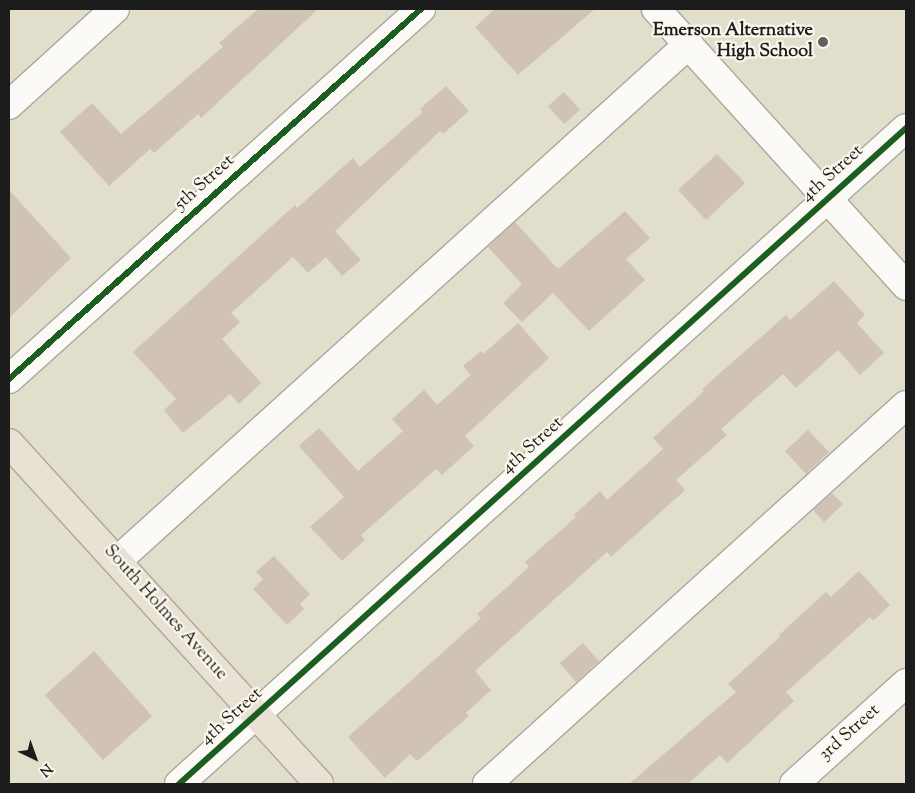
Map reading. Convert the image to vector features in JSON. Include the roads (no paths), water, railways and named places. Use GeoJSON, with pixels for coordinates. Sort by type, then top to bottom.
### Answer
{"type":"FeatureCollection","features":[{"type":"Feature","properties":{"kind":"main road","name":"South Holmes Avenue"},"geometry":{"type":"LineString","coordinates":[[9,443],[319,784]]}},
{"type":"Feature","properties":{"kind":"street"},"geometry":{"type":"LineString","coordinates":[[9,104],[115,9]]}},
{"type":"Feature","properties":{"kind":"street","name":"5th Street"},"geometry":{"type":"LineString","coordinates":[[9,380],[421,9]]}},
{"type":"Feature","properties":{"kind":"street"},"geometry":{"type":"LineString","coordinates":[[656,9],[906,286]]}},
{"type":"Feature","properties":{"kind":"street"},"geometry":{"type":"LineString","coordinates":[[117,561],[689,44]]}},
{"type":"Feature","properties":{"kind":"street","name":"4th Street"},"geometry":{"type":"LineString","coordinates":[[179,784],[906,128]]}},
{"type":"Feature","properties":{"kind":"street"},"geometry":{"type":"LineString","coordinates":[[487,784],[906,405]]}},
{"type":"Feature","properties":{"kind":"street","name":"3rd Street"},"geometry":{"type":"LineString","coordinates":[[794,784],[906,683]]}},
{"type":"Feature","properties":{"kind":"place","name":"Emerson Alternative High School"},"geometry":{"type":"Point","coordinates":[823,42]}}]}
